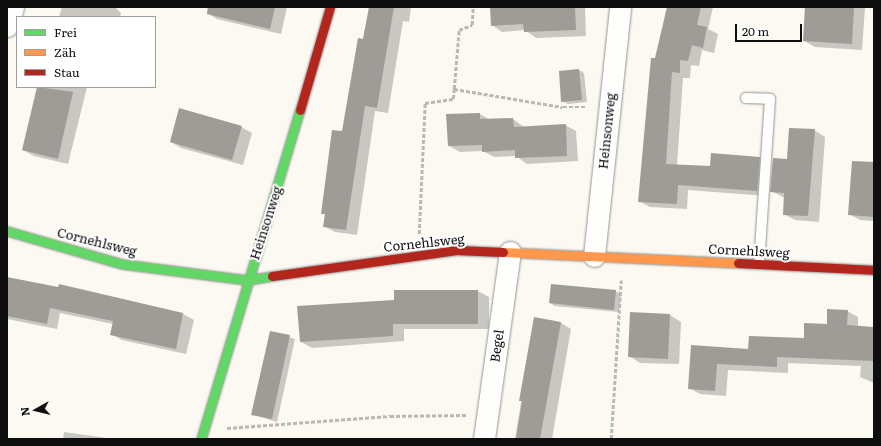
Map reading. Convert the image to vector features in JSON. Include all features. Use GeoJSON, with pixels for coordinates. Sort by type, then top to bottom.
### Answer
{"type":"FeatureCollection","features":[{"type":"Feature","properties":{"kind":"street"},"geometry":{"type":"LineString","coordinates":[[7,26],[13,7]]}},
{"type":"Feature","properties":{"kind":"street","name":"Heinsonweg"},"geometry":{"type":"LineString","coordinates":[[202,435],[247,280],[271,213],[330,7]]}},
{"type":"Feature","properties":{"kind":"street","name":"Heinsonweg"},"geometry":{"type":"LineString","coordinates":[[594,256],[620,7]]}},
{"type":"Feature","properties":{"kind":"street","name":"Cornehlsweg"},"geometry":{"type":"LineString","coordinates":[[7,232],[122,264],[247,280],[456,250],[874,270]]}},
{"type":"Feature","properties":{"kind":"street","name":"Begel"},"geometry":{"type":"LineString","coordinates":[[484,439],[510,252]]}},
{"type":"Feature","properties":{"kind":"lane"},"geometry":{"type":"LineString","coordinates":[[746,98],[770,99],[759,264]]}},
{"type":"Feature","properties":{"kind":"path"},"geometry":{"type":"LineString","coordinates":[[418,255],[425,103],[453,100],[459,30],[472,25],[473,7]]}},
{"type":"Feature","properties":{"kind":"path"},"geometry":{"type":"LineString","coordinates":[[454,88],[563,107],[610,106]]}},
{"type":"Feature","properties":{"kind":"path"},"geometry":{"type":"LineString","coordinates":[[611,439],[621,273]]}},
{"type":"Feature","properties":{"kind":"path"},"geometry":{"type":"LineString","coordinates":[[202,435],[390,416],[487,415]]}},
{"type":"Feature","properties":{"kind":"building"},"geometry":{"type":"Polygon","coordinates":[[[208,7],[275,7],[270,29],[207,14],[208,7]]]}},
{"type":"Feature","properties":{"kind":"building"},"geometry":{"type":"Polygon","coordinates":[[[369,7],[394,7],[377,108],[365,106],[346,230],[323,227],[325,214],[321,214],[332,130],[342,131],[358,38],[363,39],[369,7]]]}},
{"type":"Feature","properties":{"kind":"building"},"geometry":{"type":"Polygon","coordinates":[[[490,7],[575,7],[576,30],[524,32],[523,24],[491,26],[490,7]]]}},
{"type":"Feature","properties":{"kind":"building"},"geometry":{"type":"Polygon","coordinates":[[[667,7],[701,7],[697,25],[707,27],[703,48],[692,45],[688,61],[680,60],[680,73],[672,72],[666,164],[710,166],[711,153],[760,157],[757,191],[678,185],[677,204],[638,202],[651,58],[655,58],[667,7]]]}},
{"type":"Feature","properties":{"kind":"building"},"geometry":{"type":"Polygon","coordinates":[[[805,7],[854,7],[852,44],[803,41],[805,7]]]}},
{"type":"Feature","properties":{"kind":"building"},"geometry":{"type":"Polygon","coordinates":[[[579,69],[582,100],[561,102],[559,71],[579,69]]]}},
{"type":"Feature","properties":{"kind":"building"},"geometry":{"type":"Polygon","coordinates":[[[37,88],[73,92],[58,159],[22,150],[37,88]]]}},
{"type":"Feature","properties":{"kind":"building"},"geometry":{"type":"Polygon","coordinates":[[[179,108],[242,126],[232,160],[170,142],[179,108]]]}},
{"type":"Feature","properties":{"kind":"building"},"geometry":{"type":"Polygon","coordinates":[[[480,113],[480,119],[513,118],[514,127],[566,124],[567,156],[515,158],[515,150],[482,152],[482,145],[448,146],[446,114],[480,113]]]}},
{"type":"Feature","properties":{"kind":"building"},"geometry":{"type":"Polygon","coordinates":[[[789,128],[815,129],[808,216],[783,215],[784,193],[770,192],[773,158],[787,159],[789,128]]]}},
{"type":"Feature","properties":{"kind":"building"},"geometry":{"type":"Polygon","coordinates":[[[852,161],[874,162],[874,217],[848,215],[852,161]]]}},
{"type":"Feature","properties":{"kind":"building"},"geometry":{"type":"Polygon","coordinates":[[[7,277],[58,287],[59,284],[183,313],[176,349],[110,335],[113,321],[50,308],[47,324],[7,316],[7,277]]]}},
{"type":"Feature","properties":{"kind":"building"},"geometry":{"type":"Polygon","coordinates":[[[551,284],[616,290],[614,310],[549,303],[551,284]]]}},
{"type":"Feature","properties":{"kind":"building"},"geometry":{"type":"Polygon","coordinates":[[[394,290],[478,290],[478,324],[393,324],[393,336],[300,342],[297,306],[394,300],[394,290]]]}},
{"type":"Feature","properties":{"kind":"building"},"geometry":{"type":"Polygon","coordinates":[[[827,309],[848,310],[847,325],[874,327],[874,361],[777,357],[777,367],[717,364],[715,391],[688,389],[691,345],[748,349],[749,336],[804,338],[804,323],[827,324],[827,309]]]}},
{"type":"Feature","properties":{"kind":"building"},"geometry":{"type":"Polygon","coordinates":[[[630,312],[670,314],[668,359],[628,357],[630,312]]]}},
{"type":"Feature","properties":{"kind":"building"},"geometry":{"type":"Polygon","coordinates":[[[534,317],[561,322],[540,439],[516,439],[522,401],[519,401],[534,317]]]}},
{"type":"Feature","properties":{"kind":"building"},"geometry":{"type":"Polygon","coordinates":[[[270,331],[290,335],[272,419],[251,415],[270,331]]]}},
{"type":"Feature","properties":{"kind":"traffic: fast"},"geometry":{"type":"LineString","coordinates":[[201,439],[300,110]]}},
{"type":"Feature","properties":{"kind":"traffic: fast"},"geometry":{"type":"LineString","coordinates":[[7,231],[122,264],[247,280],[272,276]]}},
{"type":"Feature","properties":{"kind":"traffic: slow"},"geometry":{"type":"LineString","coordinates":[[503,252],[738,263]]}},
{"type":"Feature","properties":{"kind":"traffic: jam"},"geometry":{"type":"LineString","coordinates":[[300,110],[330,7]]}},
{"type":"Feature","properties":{"kind":"traffic: jam"},"geometry":{"type":"LineString","coordinates":[[272,276],[456,250],[503,252]]}},
{"type":"Feature","properties":{"kind":"traffic: jam"},"geometry":{"type":"LineString","coordinates":[[738,263],[874,270]]}}]}
